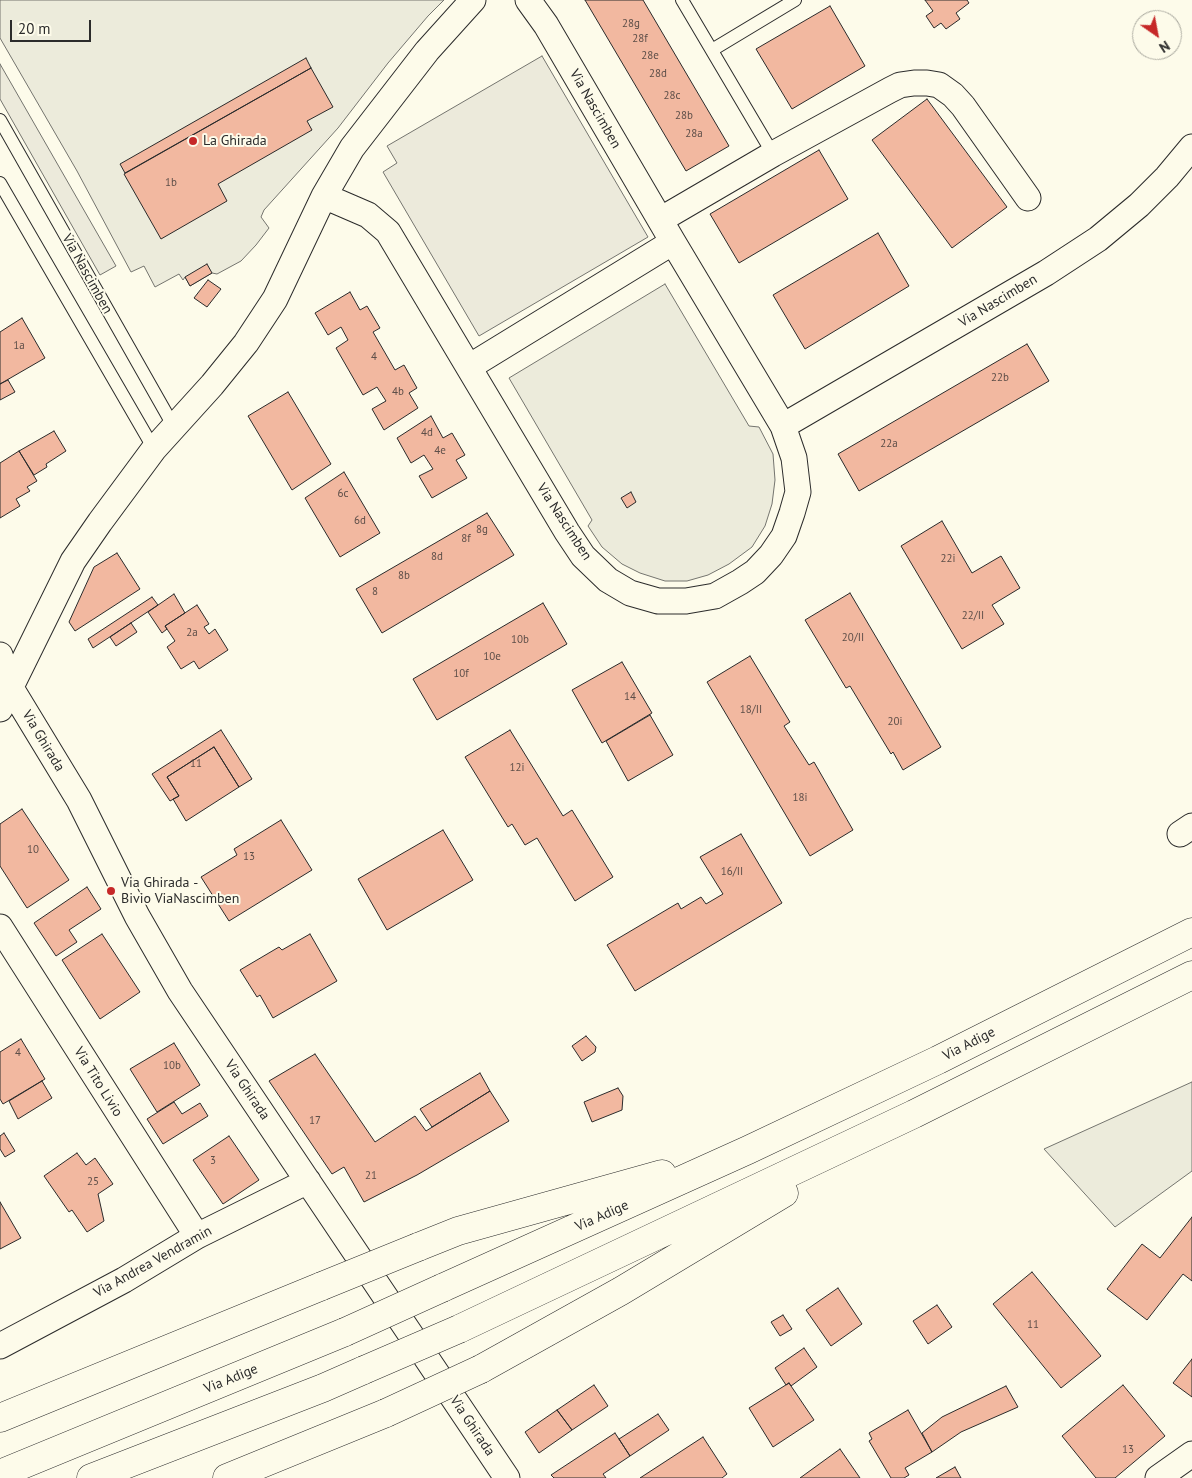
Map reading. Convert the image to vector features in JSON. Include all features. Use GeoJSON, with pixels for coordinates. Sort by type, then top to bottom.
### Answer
{"type":"FeatureCollection","features":[{"type":"Feature","properties":{"kind":"highway","name":"Via Adige"},"geometry":{"type":"LineString","coordinates":[[0,1474],[345,1332],[748,1150],[938,1060],[1192,932]]}},
{"type":"Feature","properties":{"kind":"highway"},"geometry":{"type":"LineString","coordinates":[[91,1478],[323,1388],[459,1329],[914,1114],[1192,975]]}},
{"type":"Feature","properties":{"kind":"highway"},"geometry":{"type":"LineString","coordinates":[[227,1478],[386,1413],[481,1370],[621,1291],[914,1114]]}},
{"type":"Feature","properties":{"kind":"highway"},"geometry":{"type":"LineString","coordinates":[[0,1418],[458,1231],[748,1150]]}},
{"type":"Feature","properties":{"kind":"street"},"geometry":{"type":"LineString","coordinates":[[5,698],[73,561],[154,449],[212,385],[246,343],[275,299],[337,172],[363,134],[427,51],[473,0]]}},
{"type":"Feature","properties":{"kind":"street","name":"Via Nascimben"},"geometry":{"type":"LineString","coordinates":[[324,196],[368,215],[388,232],[562,524],[583,556],[608,580],[630,593],[658,601],[686,601],[715,596],[755,572],[784,536],[798,492],[794,458],[783,426],[546,25],[528,0]]}},
{"type":"Feature","properties":{"kind":"street"},"geometry":{"type":"LineString","coordinates":[[660,220],[773,154],[890,90],[900,85],[927,83],[939,85],[953,95],[963,106],[1028,198]]}},
{"type":"Feature","properties":{"kind":"street","name":"Via Nascimben"},"geometry":{"type":"LineString","coordinates":[[783,426],[1038,278],[1098,239],[1139,205],[1167,177],[1192,147]]}},
{"type":"Feature","properties":{"kind":"street"},"geometry":{"type":"LineString","coordinates":[[468,366],[673,242]]}},
{"type":"Feature","properties":{"kind":"street","name":"Via Ghirada"},"geometry":{"type":"LineString","coordinates":[[0,655],[5,698],[79,800],[137,916],[180,991],[507,1478]]}},
{"type":"Feature","properties":{"kind":"street","name":"Via Tito Livio"},"geometry":{"type":"LineString","coordinates":[[0,927],[197,1236]]}},
{"type":"Feature","properties":{"kind":"street","name":"Via Andrea Vendramin"},"geometry":{"type":"LineString","coordinates":[[0,1346],[124,1280],[197,1236],[308,1181]]}},
{"type":"Feature","properties":{"kind":"street"},"geometry":{"type":"LineString","coordinates":[[1158,1478],[1192,1454]]}},
{"type":"Feature","properties":{"kind":"lane"},"geometry":{"type":"LineString","coordinates":[[682,0],[773,154]]}},
{"type":"Feature","properties":{"kind":"lane"},"geometry":{"type":"LineString","coordinates":[[712,50],[795,0]]}},
{"type":"Feature","properties":{"kind":"lane","name":"Via Nascimben"},"geometry":{"type":"LineString","coordinates":[[0,120],[174,427]]}},
{"type":"Feature","properties":{"kind":"lane","name":"Via Nascimben"},"geometry":{"type":"LineString","coordinates":[[0,183],[154,449]]}},
{"type":"Feature","properties":{"kind":"shaded area","name":"La Ghirada"},"geometry":{"type":"Polygon","coordinates":[[[0,0],[444,0],[388,63],[338,128],[264,210],[261,217],[269,228],[241,261],[217,274],[212,273],[190,286],[185,277],[183,280],[179,274],[155,287],[144,266],[131,272],[77,171],[0,38],[0,0]]]}},
{"type":"Feature","properties":{"kind":"shaded area"},"geometry":{"type":"Polygon","coordinates":[[[542,56],[648,237],[479,336],[383,172],[397,163],[387,146],[542,56]]]}},
{"type":"Feature","properties":{"kind":"shaded area"},"geometry":{"type":"Polygon","coordinates":[[[0,64],[116,266],[100,275],[0,99],[0,64]]]}},
{"type":"Feature","properties":{"kind":"shaded area"},"geometry":{"type":"Polygon","coordinates":[[[665,284],[749,426],[759,427],[773,454],[775,480],[772,504],[765,526],[752,547],[729,564],[708,575],[687,581],[665,581],[640,573],[622,564],[602,547],[588,526],[592,520],[509,378],[665,284]]]}},
{"type":"Feature","properties":{"kind":"shaded area"},"geometry":{"type":"Polygon","coordinates":[[[1192,1082],[1192,1171],[1115,1227],[1044,1149],[1192,1082]]]}},
{"type":"Feature","properties":{"kind":"building"},"geometry":{"type":"Polygon","coordinates":[[[585,0],[643,0],[729,146],[686,171],[585,0]]]}},
{"type":"Feature","properties":{"kind":"building"},"geometry":{"type":"Polygon","coordinates":[[[925,0],[967,0],[969,3],[956,13],[960,19],[946,29],[941,23],[934,28],[926,16],[933,11],[925,0]]]}},
{"type":"Feature","properties":{"kind":"building"},"geometry":{"type":"Polygon","coordinates":[[[830,6],[865,66],[792,109],[756,49],[830,6]]]}},
{"type":"Feature","properties":{"kind":"building"},"geometry":{"type":"Polygon","coordinates":[[[306,58],[311,68],[125,173],[120,164],[306,58]]]}},
{"type":"Feature","properties":{"kind":"building"},"geometry":{"type":"Polygon","coordinates":[[[311,68],[333,107],[307,121],[312,130],[218,184],[227,201],[161,239],[124,174],[311,68]]]}},
{"type":"Feature","properties":{"kind":"building"},"geometry":{"type":"Polygon","coordinates":[[[927,99],[1007,207],[952,248],[872,140],[927,99]]]}},
{"type":"Feature","properties":{"kind":"building"},"geometry":{"type":"Polygon","coordinates":[[[819,150],[848,199],[739,263],[710,214],[819,150]]]}},
{"type":"Feature","properties":{"kind":"building"},"geometry":{"type":"Polygon","coordinates":[[[878,233],[909,286],[805,349],[773,295],[878,233]]]}},
{"type":"Feature","properties":{"kind":"building"},"geometry":{"type":"Polygon","coordinates":[[[207,264],[212,273],[190,286],[185,277],[207,264]]]}},
{"type":"Feature","properties":{"kind":"building"},"geometry":{"type":"Polygon","coordinates":[[[208,280],[221,289],[207,307],[194,298],[208,280]]]}},
{"type":"Feature","properties":{"kind":"building"},"geometry":{"type":"Polygon","coordinates":[[[350,292],[360,310],[367,306],[380,328],[373,332],[395,370],[404,365],[417,388],[409,393],[418,408],[384,430],[372,409],[386,401],[377,387],[363,395],[336,348],[348,340],[341,327],[328,335],[315,313],[350,292]]]}},
{"type":"Feature","properties":{"kind":"building"},"geometry":{"type":"Polygon","coordinates":[[[22,318],[45,358],[0,384],[0,332],[22,318]]]}},
{"type":"Feature","properties":{"kind":"building"},"geometry":{"type":"Polygon","coordinates":[[[1027,344],[1049,381],[859,491],[838,454],[1027,344]]]}},
{"type":"Feature","properties":{"kind":"building"},"geometry":{"type":"Polygon","coordinates":[[[8,380],[15,392],[0,400],[0,384],[8,380]]]}},
{"type":"Feature","properties":{"kind":"building"},"geometry":{"type":"Polygon","coordinates":[[[288,392],[331,464],[292,490],[248,416],[288,392]]]}},
{"type":"Feature","properties":{"kind":"building"},"geometry":{"type":"Polygon","coordinates":[[[431,416],[443,438],[452,433],[465,455],[456,460],[467,478],[432,498],[419,476],[433,469],[424,455],[411,463],[397,438],[431,416]]]}},
{"type":"Feature","properties":{"kind":"building"},"geometry":{"type":"Polygon","coordinates":[[[54,431],[66,451],[46,464],[47,467],[34,475],[19,451],[54,431]]]}},
{"type":"Feature","properties":{"kind":"building"},"geometry":{"type":"Polygon","coordinates":[[[19,451],[37,481],[27,487],[30,491],[16,499],[20,506],[0,518],[0,463],[19,451]]]}},
{"type":"Feature","properties":{"kind":"building"},"geometry":{"type":"Polygon","coordinates":[[[344,472],[380,533],[340,557],[305,498],[344,472]]]}},
{"type":"Feature","properties":{"kind":"building"},"geometry":{"type":"Polygon","coordinates":[[[631,492],[636,502],[627,508],[621,498],[631,492]]]}},
{"type":"Feature","properties":{"kind":"building"},"geometry":{"type":"Polygon","coordinates":[[[487,513],[514,555],[382,633],[356,589],[487,513]]]}},
{"type":"Feature","properties":{"kind":"building"},"geometry":{"type":"Polygon","coordinates":[[[942,521],[972,573],[1001,556],[1020,588],[992,605],[1004,624],[962,649],[901,546],[942,521]]]}},
{"type":"Feature","properties":{"kind":"building"},"geometry":{"type":"Polygon","coordinates":[[[117,553],[140,589],[75,631],[69,622],[94,567],[117,553]]]}},
{"type":"Feature","properties":{"kind":"building"},"geometry":{"type":"Polygon","coordinates":[[[850,593],[941,747],[903,770],[893,752],[891,754],[850,686],[846,688],[805,620],[850,593]]]}},
{"type":"Feature","properties":{"kind":"building"},"geometry":{"type":"Polygon","coordinates":[[[174,594],[185,613],[165,626],[167,629],[162,633],[148,612],[174,594]]]}},
{"type":"Feature","properties":{"kind":"building"},"geometry":{"type":"Polygon","coordinates":[[[152,597],[158,605],[93,648],[88,639],[152,597]]]}},
{"type":"Feature","properties":{"kind":"building"},"geometry":{"type":"Polygon","coordinates":[[[543,603],[567,644],[437,720],[413,679],[543,603]]]}},
{"type":"Feature","properties":{"kind":"building"},"geometry":{"type":"Polygon","coordinates":[[[197,605],[209,624],[204,627],[209,634],[215,629],[228,650],[199,669],[194,661],[181,669],[167,647],[175,641],[165,626],[197,605]]]}},
{"type":"Feature","properties":{"kind":"building"},"geometry":{"type":"Polygon","coordinates":[[[131,623],[137,632],[116,646],[110,637],[131,623]]]}},
{"type":"Feature","properties":{"kind":"building"},"geometry":{"type":"Polygon","coordinates":[[[750,656],[790,722],[784,726],[809,765],[814,762],[853,830],[810,856],[707,682],[750,656]]]}},
{"type":"Feature","properties":{"kind":"building"},"geometry":{"type":"Polygon","coordinates":[[[622,662],[652,713],[602,743],[572,690],[622,662]]]}},
{"type":"Feature","properties":{"kind":"building"},"geometry":{"type":"Polygon","coordinates":[[[650,715],[673,755],[628,781],[606,741],[650,715]]]}},
{"type":"Feature","properties":{"kind":"building"},"geometry":{"type":"Polygon","coordinates":[[[221,730],[252,779],[239,787],[214,747],[167,777],[179,796],[170,801],[152,774],[221,730]]]}},
{"type":"Feature","properties":{"kind":"building"},"geometry":{"type":"Polygon","coordinates":[[[510,730],[563,816],[572,810],[613,877],[575,901],[537,838],[525,845],[512,824],[508,827],[465,757],[510,730]]]}},
{"type":"Feature","properties":{"kind":"building"},"geometry":{"type":"Polygon","coordinates":[[[214,747],[239,787],[186,821],[173,799],[179,796],[167,777],[214,747]]]}},
{"type":"Feature","properties":{"kind":"building"},"geometry":{"type":"Polygon","coordinates":[[[22,809],[69,880],[27,908],[0,866],[0,824],[22,809]]]}},
{"type":"Feature","properties":{"kind":"building"},"geometry":{"type":"Polygon","coordinates":[[[281,820],[312,870],[229,921],[201,877],[237,855],[234,849],[281,820]]]}},
{"type":"Feature","properties":{"kind":"building"},"geometry":{"type":"Polygon","coordinates":[[[443,830],[473,880],[387,930],[358,879],[443,830]]]}},
{"type":"Feature","properties":{"kind":"building"},"geometry":{"type":"Polygon","coordinates":[[[741,834],[782,903],[635,991],[607,945],[678,903],[681,909],[701,897],[706,904],[723,894],[700,857],[741,834]]]}},
{"type":"Feature","properties":{"kind":"building"},"geometry":{"type":"Polygon","coordinates":[[[87,887],[101,909],[69,930],[77,942],[56,956],[34,923],[87,887]]]}},
{"type":"Feature","properties":{"kind":"building"},"geometry":{"type":"Polygon","coordinates":[[[102,934],[140,992],[100,1019],[62,960],[102,934]]]}},
{"type":"Feature","properties":{"kind":"building"},"geometry":{"type":"Polygon","coordinates":[[[310,934],[337,981],[273,1018],[260,995],[257,997],[240,970],[279,947],[282,950],[310,934]]]}},
{"type":"Feature","properties":{"kind":"building"},"geometry":{"type":"Polygon","coordinates":[[[586,1036],[596,1047],[595,1052],[582,1061],[572,1046],[586,1036]]]}},
{"type":"Feature","properties":{"kind":"building"},"geometry":{"type":"Polygon","coordinates":[[[21,1039],[45,1079],[3,1104],[0,1099],[0,1052],[21,1039]]]}},
{"type":"Feature","properties":{"kind":"building"},"geometry":{"type":"Polygon","coordinates":[[[174,1043],[200,1085],[157,1112],[130,1069],[174,1043]]]}},
{"type":"Feature","properties":{"kind":"building"},"geometry":{"type":"Polygon","coordinates":[[[315,1054],[375,1142],[415,1116],[426,1131],[490,1091],[509,1121],[417,1175],[364,1202],[344,1167],[332,1174],[269,1081],[315,1054]]]}},
{"type":"Feature","properties":{"kind":"building"},"geometry":{"type":"Polygon","coordinates":[[[480,1073],[490,1091],[432,1127],[420,1109],[480,1073]]]}},
{"type":"Feature","properties":{"kind":"building"},"geometry":{"type":"Polygon","coordinates":[[[42,1081],[52,1098],[18,1119],[9,1101],[42,1081]]]}},
{"type":"Feature","properties":{"kind":"building"},"geometry":{"type":"Polygon","coordinates":[[[618,1088],[623,1096],[622,1110],[592,1122],[584,1102],[618,1088]]]}},
{"type":"Feature","properties":{"kind":"building"},"geometry":{"type":"Polygon","coordinates":[[[174,1102],[182,1114],[200,1103],[208,1116],[163,1144],[147,1119],[174,1102]]]}},
{"type":"Feature","properties":{"kind":"building"},"geometry":{"type":"Polygon","coordinates":[[[4,1133],[15,1151],[5,1157],[0,1149],[0,1136],[4,1133]]]}},
{"type":"Feature","properties":{"kind":"building"},"geometry":{"type":"Polygon","coordinates":[[[229,1136],[259,1180],[223,1204],[193,1160],[229,1136]]]}},
{"type":"Feature","properties":{"kind":"building"},"geometry":{"type":"Polygon","coordinates":[[[77,1153],[86,1165],[95,1158],[113,1184],[98,1194],[104,1221],[87,1232],[72,1210],[69,1212],[44,1176],[77,1153]]]}},
{"type":"Feature","properties":{"kind":"building"},"geometry":{"type":"Polygon","coordinates":[[[0,1202],[21,1238],[0,1249],[0,1202]]]}},
{"type":"Feature","properties":{"kind":"building"},"geometry":{"type":"Polygon","coordinates":[[[1192,1217],[1192,1281],[1183,1274],[1147,1320],[1107,1289],[1142,1244],[1160,1258],[1192,1217]]]}},
{"type":"Feature","properties":{"kind":"building"},"geometry":{"type":"Polygon","coordinates":[[[1032,1272],[1101,1356],[1061,1388],[993,1304],[1032,1272]]]}},
{"type":"Feature","properties":{"kind":"building"},"geometry":{"type":"Polygon","coordinates":[[[838,1288],[862,1324],[831,1346],[806,1310],[838,1288]]]}},
{"type":"Feature","properties":{"kind":"building"},"geometry":{"type":"Polygon","coordinates":[[[937,1305],[952,1327],[928,1344],[913,1321],[937,1305]]]}},
{"type":"Feature","properties":{"kind":"building"},"geometry":{"type":"Polygon","coordinates":[[[783,1315],[792,1329],[780,1336],[771,1322],[783,1315]]]}},
{"type":"Feature","properties":{"kind":"building"},"geometry":{"type":"Polygon","coordinates":[[[804,1348],[817,1367],[791,1386],[789,1383],[786,1385],[775,1368],[804,1348]]]}},
{"type":"Feature","properties":{"kind":"building"},"geometry":{"type":"Polygon","coordinates":[[[1192,1359],[1192,1397],[1173,1383],[1192,1359]]]}},
{"type":"Feature","properties":{"kind":"building"},"geometry":{"type":"Polygon","coordinates":[[[789,1383],[814,1420],[773,1447],[749,1408],[789,1383]]]}},
{"type":"Feature","properties":{"kind":"building"},"geometry":{"type":"Polygon","coordinates":[[[594,1385],[608,1406],[572,1430],[557,1410],[594,1385]]]}},
{"type":"Feature","properties":{"kind":"building"},"geometry":{"type":"Polygon","coordinates":[[[1123,1385],[1165,1436],[1115,1478],[1096,1478],[1062,1436],[1123,1385]]]}},
{"type":"Feature","properties":{"kind":"building"},"geometry":{"type":"Polygon","coordinates":[[[1006,1386],[1018,1407],[961,1432],[932,1452],[922,1433],[942,1417],[1006,1386]]]}},
{"type":"Feature","properties":{"kind":"building"},"geometry":{"type":"Polygon","coordinates":[[[557,1410],[572,1430],[539,1453],[525,1432],[557,1410]]]}},
{"type":"Feature","properties":{"kind":"building"},"geometry":{"type":"Polygon","coordinates":[[[908,1410],[932,1452],[905,1468],[909,1475],[904,1478],[891,1478],[869,1441],[872,1439],[869,1433],[908,1410]]]}},
{"type":"Feature","properties":{"kind":"building"},"geometry":{"type":"Polygon","coordinates":[[[658,1414],[669,1430],[630,1456],[619,1439],[658,1414]]]}},
{"type":"Feature","properties":{"kind":"building"},"geometry":{"type":"Polygon","coordinates":[[[615,1433],[630,1456],[603,1474],[606,1478],[554,1478],[551,1475],[615,1433]]]}},
{"type":"Feature","properties":{"kind":"building"},"geometry":{"type":"Polygon","coordinates":[[[703,1437],[727,1474],[722,1478],[640,1478],[703,1437]]]}},
{"type":"Feature","properties":{"kind":"building"},"geometry":{"type":"Polygon","coordinates":[[[840,1449],[860,1478],[800,1478],[840,1449]]]}},
{"type":"Feature","properties":{"kind":"building"},"geometry":{"type":"Polygon","coordinates":[[[955,1467],[961,1478],[936,1478],[955,1467]]]}},
{"type":"Feature","properties":{"kind":"place","name":"La Ghirada"},"geometry":{"type":"Point","coordinates":[193,141]}},
{"type":"Feature","properties":{"kind":"place","name":"Via Ghirada - Bivio ViaNascimben"},"geometry":{"type":"Point","coordinates":[111,891]}}]}
